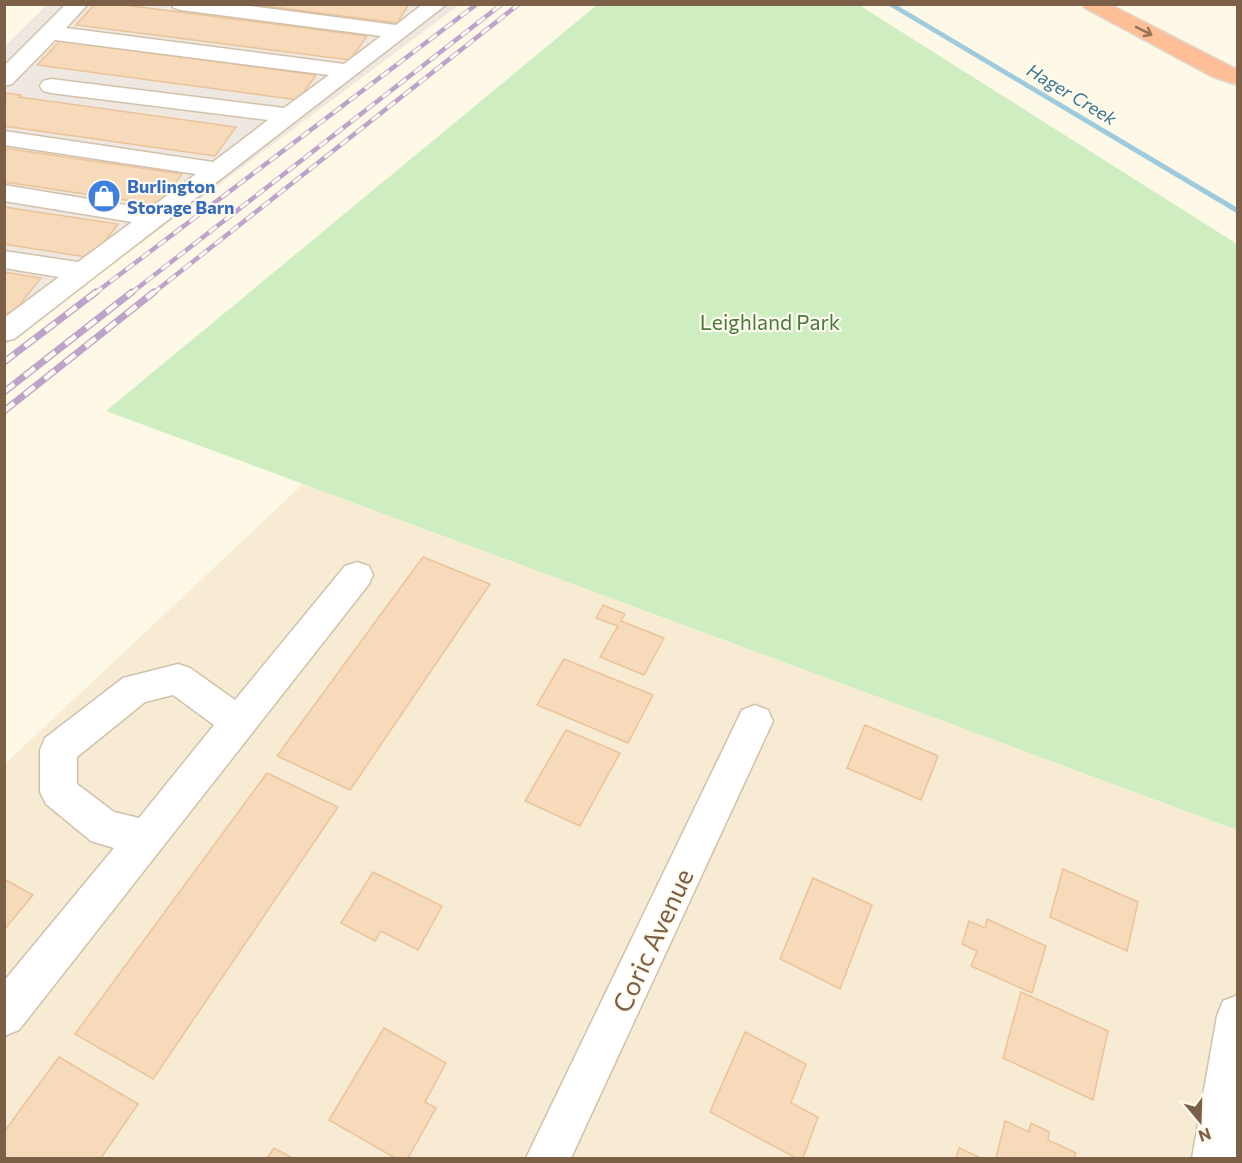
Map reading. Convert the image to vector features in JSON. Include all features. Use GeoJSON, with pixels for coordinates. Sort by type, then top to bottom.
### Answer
{"type":"FeatureCollection","features":[{"type":"Feature","properties":{"kind":"highway"},"geometry":{"type":"LineString","coordinates":[[1092,4],[1221,72],[1238,78]]}},
{"type":"Feature","properties":{"kind":"highway"},"geometry":{"type":"LineString","coordinates":[[1132,4],[1238,61]]}},
{"type":"Feature","properties":{"kind":"street"},"geometry":{"type":"LineString","coordinates":[[4,79],[78,4]]}},
{"type":"Feature","properties":{"kind":"street"},"geometry":{"type":"LineString","coordinates":[[181,4],[400,32]]}},
{"type":"Feature","properties":{"kind":"street"},"geometry":{"type":"LineString","coordinates":[[4,332],[437,4]]}},
{"type":"Feature","properties":{"kind":"street"},"geometry":{"type":"LineString","coordinates":[[51,33],[349,71]]}},
{"type":"Feature","properties":{"kind":"street"},"geometry":{"type":"LineString","coordinates":[[51,86],[290,116]]}},
{"type":"Feature","properties":{"kind":"street"},"geometry":{"type":"LineString","coordinates":[[4,138],[219,170]]}},
{"type":"Feature","properties":{"kind":"street"},"geometry":{"type":"LineString","coordinates":[[4,193],[155,218]]}},
{"type":"Feature","properties":{"kind":"street"},"geometry":{"type":"LineString","coordinates":[[4,259],[84,272]]}},
{"type":"Feature","properties":{"kind":"street"},"geometry":{"type":"LineString","coordinates":[[4,1015],[357,575]]}},
{"type":"Feature","properties":{"kind":"street"},"geometry":{"type":"LineString","coordinates":[[148,838],[104,828],[59,792],[58,750],[135,689],[178,679],[239,723]]}},
{"type":"Feature","properties":{"kind":"street","name":"Coric Avenue"},"geometry":{"type":"LineString","coordinates":[[548,1158],[756,721]]}},
{"type":"Feature","properties":{"kind":"street"},"geometry":{"type":"LineString","coordinates":[[1224,1139],[1238,1016]]}},
{"type":"Feature","properties":{"kind":"shaded area","name":"Burlington Storage Barn"},"geometry":{"type":"Polygon","coordinates":[[[47,5],[459,5],[5,345],[5,46],[47,5]]]}},
{"type":"Feature","properties":{"kind":"shaded area"},"geometry":{"type":"Polygon","coordinates":[[[303,484],[1237,830],[1237,1158],[5,1158],[5,764],[303,484]]]}},
{"type":"Feature","properties":{"kind":"green space","name":"Leighland Park"},"geometry":{"type":"Polygon","coordinates":[[[597,5],[859,5],[1237,244],[1237,830],[106,411],[597,5]]]}},
{"type":"Feature","properties":{"kind":"building"},"geometry":{"type":"Polygon","coordinates":[[[95,4],[116,4],[367,36],[350,60],[76,25],[95,4]]]}},
{"type":"Feature","properties":{"kind":"building"},"geometry":{"type":"Polygon","coordinates":[[[251,4],[409,4],[397,23],[251,4]]]}},
{"type":"Feature","properties":{"kind":"building"},"geometry":{"type":"Polygon","coordinates":[[[60,41],[316,75],[298,100],[37,65],[60,41]]]}},
{"type":"Feature","properties":{"kind":"building"},"geometry":{"type":"Polygon","coordinates":[[[6,93],[21,95],[19,97],[236,127],[215,156],[4,126],[6,93]]]}},
{"type":"Feature","properties":{"kind":"building"},"geometry":{"type":"Polygon","coordinates":[[[4,148],[182,174],[159,205],[4,182],[4,148]]]}},
{"type":"Feature","properties":{"kind":"building"},"geometry":{"type":"Polygon","coordinates":[[[4,207],[118,224],[92,258],[4,244],[4,207]]]}},
{"type":"Feature","properties":{"kind":"building"},"geometry":{"type":"Polygon","coordinates":[[[4,272],[41,278],[12,314],[4,313],[4,272]]]}},
{"type":"Feature","properties":{"kind":"building"},"geometry":{"type":"Polygon","coordinates":[[[423,557],[490,584],[350,790],[277,756],[423,557]]]}},
{"type":"Feature","properties":{"kind":"building"},"geometry":{"type":"Polygon","coordinates":[[[603,605],[625,614],[621,621],[664,638],[644,675],[600,657],[618,626],[596,618],[603,605]]]}},
{"type":"Feature","properties":{"kind":"building"},"geometry":{"type":"Polygon","coordinates":[[[564,659],[653,695],[628,743],[537,705],[564,659]]]}},
{"type":"Feature","properties":{"kind":"building"},"geometry":{"type":"Polygon","coordinates":[[[865,725],[938,756],[921,800],[847,768],[865,725]]]}},
{"type":"Feature","properties":{"kind":"building"},"geometry":{"type":"Polygon","coordinates":[[[566,730],[620,753],[580,826],[525,801],[566,730]]]}},
{"type":"Feature","properties":{"kind":"building"},"geometry":{"type":"Polygon","coordinates":[[[267,773],[338,807],[153,1079],[75,1034],[267,773]]]}},
{"type":"Feature","properties":{"kind":"building"},"geometry":{"type":"Polygon","coordinates":[[[1063,869],[1138,902],[1127,951],[1050,917],[1063,869]]]}},
{"type":"Feature","properties":{"kind":"building"},"geometry":{"type":"Polygon","coordinates":[[[373,872],[442,906],[418,950],[381,931],[375,941],[341,923],[373,872]]]}},
{"type":"Feature","properties":{"kind":"building"},"geometry":{"type":"Polygon","coordinates":[[[813,878],[872,905],[840,989],[780,959],[813,878]]]}},
{"type":"Feature","properties":{"kind":"building"},"geometry":{"type":"Polygon","coordinates":[[[4,879],[33,895],[4,930],[4,879]]]}},
{"type":"Feature","properties":{"kind":"building"},"geometry":{"type":"Polygon","coordinates":[[[987,919],[1046,946],[1032,993],[971,966],[977,951],[962,944],[969,921],[985,928],[987,919]]]}},
{"type":"Feature","properties":{"kind":"building"},"geometry":{"type":"Polygon","coordinates":[[[1021,992],[1108,1031],[1093,1100],[1003,1058],[1021,992]]]}},
{"type":"Feature","properties":{"kind":"building"},"geometry":{"type":"Polygon","coordinates":[[[384,1028],[446,1063],[425,1102],[436,1108],[408,1158],[395,1158],[329,1120],[384,1028]]]}},
{"type":"Feature","properties":{"kind":"building"},"geometry":{"type":"Polygon","coordinates":[[[745,1032],[806,1064],[791,1103],[818,1117],[803,1158],[796,1158],[710,1112],[745,1032]]]}},
{"type":"Feature","properties":{"kind":"building"},"geometry":{"type":"Polygon","coordinates":[[[59,1057],[138,1104],[101,1158],[4,1158],[4,1132],[59,1057]]]}},
{"type":"Feature","properties":{"kind":"building"},"geometry":{"type":"Polygon","coordinates":[[[1005,1121],[1029,1132],[1031,1123],[1049,1132],[1048,1140],[1076,1153],[1074,1158],[996,1158],[1005,1121]]]}},
{"type":"Feature","properties":{"kind":"building"},"geometry":{"type":"Polygon","coordinates":[[[274,1148],[292,1158],[267,1158],[274,1148]]]}},
{"type":"Feature","properties":{"kind":"building"},"geometry":{"type":"Polygon","coordinates":[[[959,1148],[981,1158],[956,1158],[959,1148]]]}},
{"type":"Feature","properties":{"kind":"waterway","name":"Hager Creek"},"geometry":{"type":"LineString","coordinates":[[889,4],[1238,212]]}},
{"type":"Feature","properties":{"kind":"railway"},"geometry":{"type":"LineString","coordinates":[[94,294],[477,4]]}},
{"type":"Feature","properties":{"kind":"railway"},"geometry":{"type":"LineString","coordinates":[[130,294],[502,4]]}},
{"type":"Feature","properties":{"kind":"railway"},"geometry":{"type":"LineString","coordinates":[[152,294],[519,4]]}},
{"type":"Feature","properties":{"kind":"railway"},"geometry":{"type":"LineString","coordinates":[[4,362],[96,292]]}},
{"type":"Feature","properties":{"kind":"railway"},"geometry":{"type":"LineString","coordinates":[[4,392],[132,292]]}},
{"type":"Feature","properties":{"kind":"railway"},"geometry":{"type":"LineString","coordinates":[[4,411],[154,292]]}},
{"type":"Feature","properties":{"kind":"place","name":"Burlington Storage Barn"},"geometry":{"type":"Point","coordinates":[104,196]}}]}
